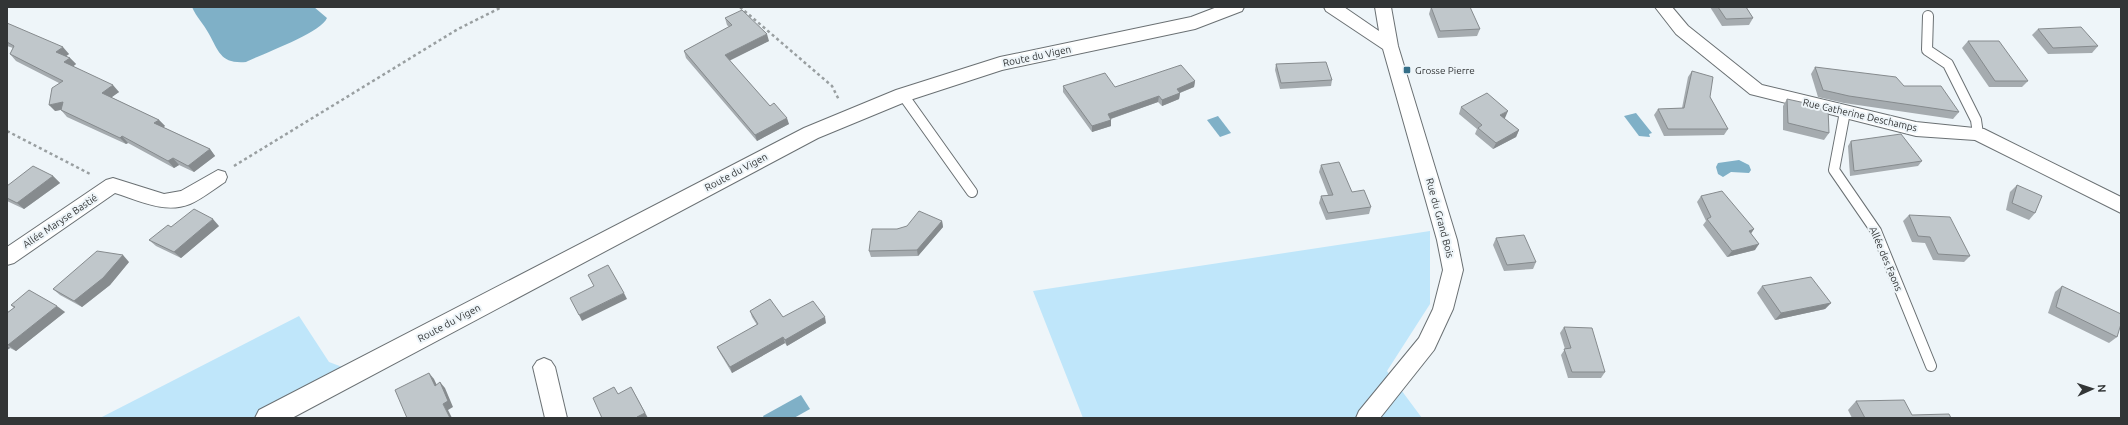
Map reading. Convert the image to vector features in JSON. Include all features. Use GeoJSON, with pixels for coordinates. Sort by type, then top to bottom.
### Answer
{"type":"FeatureCollection","features":[{"type":"Feature","properties":{"kind":"street","name":"Route du Vigen"},"geometry":{"type":"LineString","coordinates":[[271,417],[811,133],[847,117],[903,95],[1000,64],[1196,23],[1235,7]]}},
{"type":"Feature","properties":{"kind":"street"},"geometry":{"type":"LineString","coordinates":[[1332,7],[1390,46]]}},
{"type":"Feature","properties":{"kind":"street","name":"Rue du Grand Bois"},"geometry":{"type":"LineString","coordinates":[[1367,418],[1427,344],[1443,309],[1453,270],[1447,240],[1390,46],[1383,7]]}},
{"type":"Feature","properties":{"kind":"street","name":"Rue Catherine Deschamps"},"geometry":{"type":"LineString","coordinates":[[1663,7],[1682,30],[1756,90],[1916,129],[1978,134],[2121,206]]}},
{"type":"Feature","properties":{"kind":"street"},"geometry":{"type":"LineString","coordinates":[[113,185],[164,201],[185,198],[218,177]]}},
{"type":"Feature","properties":{"kind":"street","name":"Allée Maryse Bastié"},"geometry":{"type":"LineString","coordinates":[[7,257],[113,185]]}},
{"type":"Feature","properties":{"kind":"street"},"geometry":{"type":"LineString","coordinates":[[544,367],[556,418]]}},
{"type":"Feature","properties":{"kind":"lane"},"geometry":{"type":"LineString","coordinates":[[1928,16],[1927,50],[1948,64],[1976,120],[1978,134]]}},
{"type":"Feature","properties":{"kind":"lane"},"geometry":{"type":"LineString","coordinates":[[903,95],[972,192]]}},
{"type":"Feature","properties":{"kind":"lane","name":"Allée des Faons"},"geometry":{"type":"LineString","coordinates":[[1845,112],[1834,170],[1876,231],[1931,366]]}},
{"type":"Feature","properties":{"kind":"path"},"geometry":{"type":"LineString","coordinates":[[218,177],[252,154],[458,29],[502,7]]}},
{"type":"Feature","properties":{"kind":"path"},"geometry":{"type":"LineString","coordinates":[[740,7],[832,86],[847,117]]}},
{"type":"Feature","properties":{"kind":"path"},"geometry":{"type":"LineString","coordinates":[[7,131],[113,185]]}},
{"type":"Feature","properties":{"kind":"shaded area"},"geometry":{"type":"Polygon","coordinates":[[[192,7],[314,7],[327,18],[314,30],[290,43],[246,62],[238,62],[231,61],[222,56],[192,7]]]}},
{"type":"Feature","properties":{"kind":"shaded area"},"geometry":{"type":"Polygon","coordinates":[[[1636,113],[1652,133],[1649,134],[1650,137],[1639,136],[1624,116],[1636,113]]]}},
{"type":"Feature","properties":{"kind":"shaded area"},"geometry":{"type":"Polygon","coordinates":[[[1218,116],[1231,133],[1220,137],[1207,120],[1218,116]]]}},
{"type":"Feature","properties":{"kind":"shaded area"},"geometry":{"type":"Polygon","coordinates":[[[1739,160],[1749,165],[1751,170],[1749,173],[1731,172],[1723,177],[1718,174],[1716,167],[1718,163],[1739,160]]]}},
{"type":"Feature","properties":{"kind":"shaded area"},"geometry":{"type":"Polygon","coordinates":[[[1430,231],[1430,304],[1387,371],[1422,418],[1083,418],[1033,291],[1430,231]]]}},
{"type":"Feature","properties":{"kind":"shaded area"},"geometry":{"type":"Polygon","coordinates":[[[299,316],[329,362],[345,368],[253,418],[100,418],[299,316]]]}},
{"type":"Feature","properties":{"kind":"shaded area"},"geometry":{"type":"Polygon","coordinates":[[[801,395],[810,409],[794,418],[764,418],[763,416],[801,395]]]}},
{"type":"Feature","properties":{"kind":"building"},"geometry":{"type":"Polygon","coordinates":[[[1431,7],[1470,7],[1480,29],[1440,31],[1431,7]]]}},
{"type":"Feature","properties":{"kind":"building"},"geometry":{"type":"Polygon","coordinates":[[[1718,7],[1746,7],[1753,18],[1726,19],[1718,7]]]}},
{"type":"Feature","properties":{"kind":"building"},"geometry":{"type":"Polygon","coordinates":[[[742,10],[767,34],[725,55],[770,106],[774,103],[787,118],[755,135],[684,51],[732,25],[725,18],[742,10]]]}},
{"type":"Feature","properties":{"kind":"building"},"geometry":{"type":"Polygon","coordinates":[[[7,23],[63,47],[56,52],[70,58],[64,62],[113,85],[102,93],[159,120],[154,123],[210,149],[188,166],[173,158],[168,161],[122,136],[120,138],[61,110],[63,102],[49,105],[52,88],[63,81],[10,54],[14,46],[7,42],[7,23]]]}},
{"type":"Feature","properties":{"kind":"building"},"geometry":{"type":"Polygon","coordinates":[[[2081,27],[2098,46],[2053,48],[2038,29],[2081,27]]]}},
{"type":"Feature","properties":{"kind":"building"},"geometry":{"type":"Polygon","coordinates":[[[1968,41],[1999,41],[2028,81],[1995,81],[1968,41]]]}},
{"type":"Feature","properties":{"kind":"building"},"geometry":{"type":"Polygon","coordinates":[[[1326,62],[1332,80],[1281,83],[1276,64],[1326,62]]]}},
{"type":"Feature","properties":{"kind":"building"},"geometry":{"type":"Polygon","coordinates":[[[1181,65],[1195,81],[1177,89],[1180,93],[1162,100],[1159,96],[1108,114],[1111,120],[1092,126],[1063,86],[1105,73],[1115,87],[1181,65]]]}},
{"type":"Feature","properties":{"kind":"building"},"geometry":{"type":"Polygon","coordinates":[[[1815,67],[1896,77],[1904,86],[1941,86],[1959,112],[1849,96],[1823,90],[1815,67]]]}},
{"type":"Feature","properties":{"kind":"building"},"geometry":{"type":"Polygon","coordinates":[[[1692,71],[1713,77],[1710,97],[1728,129],[1668,129],[1658,109],[1684,108],[1692,71]]]}},
{"type":"Feature","properties":{"kind":"building"},"geometry":{"type":"Polygon","coordinates":[[[1487,93],[1508,111],[1500,115],[1519,130],[1496,143],[1478,128],[1482,125],[1461,107],[1487,93]]]}},
{"type":"Feature","properties":{"kind":"building"},"geometry":{"type":"Polygon","coordinates":[[[1787,99],[1828,108],[1829,133],[1788,123],[1787,99]]]}},
{"type":"Feature","properties":{"kind":"building"},"geometry":{"type":"Polygon","coordinates":[[[1901,134],[1922,161],[1854,171],[1851,141],[1901,134]]]}},
{"type":"Feature","properties":{"kind":"building"},"geometry":{"type":"Polygon","coordinates":[[[1339,162],[1352,192],[1364,190],[1371,207],[1328,213],[1321,196],[1333,195],[1321,165],[1339,162]]]}},
{"type":"Feature","properties":{"kind":"building"},"geometry":{"type":"Polygon","coordinates":[[[33,166],[53,176],[17,203],[7,198],[7,186],[33,166]]]}},
{"type":"Feature","properties":{"kind":"building"},"geometry":{"type":"Polygon","coordinates":[[[2017,185],[2042,196],[2035,213],[2012,203],[2017,185]]]}},
{"type":"Feature","properties":{"kind":"building"},"geometry":{"type":"Polygon","coordinates":[[[1722,191],[1754,229],[1749,231],[1759,244],[1732,251],[1707,219],[1711,217],[1701,196],[1722,191]]]}},
{"type":"Feature","properties":{"kind":"building"},"geometry":{"type":"Polygon","coordinates":[[[194,209],[213,219],[174,252],[149,240],[168,225],[171,227],[194,209]]]}},
{"type":"Feature","properties":{"kind":"building"},"geometry":{"type":"Polygon","coordinates":[[[919,211],[942,221],[917,250],[869,251],[872,229],[897,229],[907,226],[919,211]]]}},
{"type":"Feature","properties":{"kind":"building"},"geometry":{"type":"Polygon","coordinates":[[[1909,215],[1950,217],[1970,256],[1938,254],[1930,237],[1918,236],[1909,215]]]}},
{"type":"Feature","properties":{"kind":"building"},"geometry":{"type":"Polygon","coordinates":[[[1524,235],[1536,262],[1507,265],[1496,238],[1524,235]]]}},
{"type":"Feature","properties":{"kind":"building"},"geometry":{"type":"Polygon","coordinates":[[[97,251],[123,255],[103,278],[74,301],[53,289],[97,251]]]}},
{"type":"Feature","properties":{"kind":"building"},"geometry":{"type":"Polygon","coordinates":[[[608,265],[624,293],[579,315],[570,298],[594,286],[588,275],[608,265]]]}},
{"type":"Feature","properties":{"kind":"building"},"geometry":{"type":"Polygon","coordinates":[[[1811,277],[1831,303],[1781,313],[1762,286],[1811,277]]]}},
{"type":"Feature","properties":{"kind":"building"},"geometry":{"type":"Polygon","coordinates":[[[2062,286],[2121,314],[2121,324],[2117,337],[2056,307],[2062,286]]]}},
{"type":"Feature","properties":{"kind":"building"},"geometry":{"type":"Polygon","coordinates":[[[29,290],[57,306],[8,345],[7,313],[15,307],[11,305],[29,290]]]}},
{"type":"Feature","properties":{"kind":"building"},"geometry":{"type":"Polygon","coordinates":[[[770,299],[783,317],[813,301],[825,317],[785,340],[783,337],[730,367],[717,347],[758,324],[750,311],[770,299]]]}},
{"type":"Feature","properties":{"kind":"building"},"geometry":{"type":"Polygon","coordinates":[[[1564,327],[1592,328],[1605,372],[1572,372],[1564,349],[1571,348],[1564,327]]]}},
{"type":"Feature","properties":{"kind":"building"},"geometry":{"type":"Polygon","coordinates":[[[429,373],[435,386],[440,382],[448,401],[443,404],[450,418],[407,418],[395,390],[429,373]]]}},
{"type":"Feature","properties":{"kind":"building"},"geometry":{"type":"Polygon","coordinates":[[[614,387],[618,394],[631,387],[645,413],[637,418],[602,418],[593,398],[614,387]]]}},
{"type":"Feature","properties":{"kind":"building"},"geometry":{"type":"Polygon","coordinates":[[[1904,400],[1912,415],[1949,414],[1951,418],[1865,418],[1856,401],[1904,400]]]}},
{"type":"Feature","properties":{"kind":"place","name":"Grosse Pierre"},"geometry":{"type":"Point","coordinates":[1407,70]}}]}
